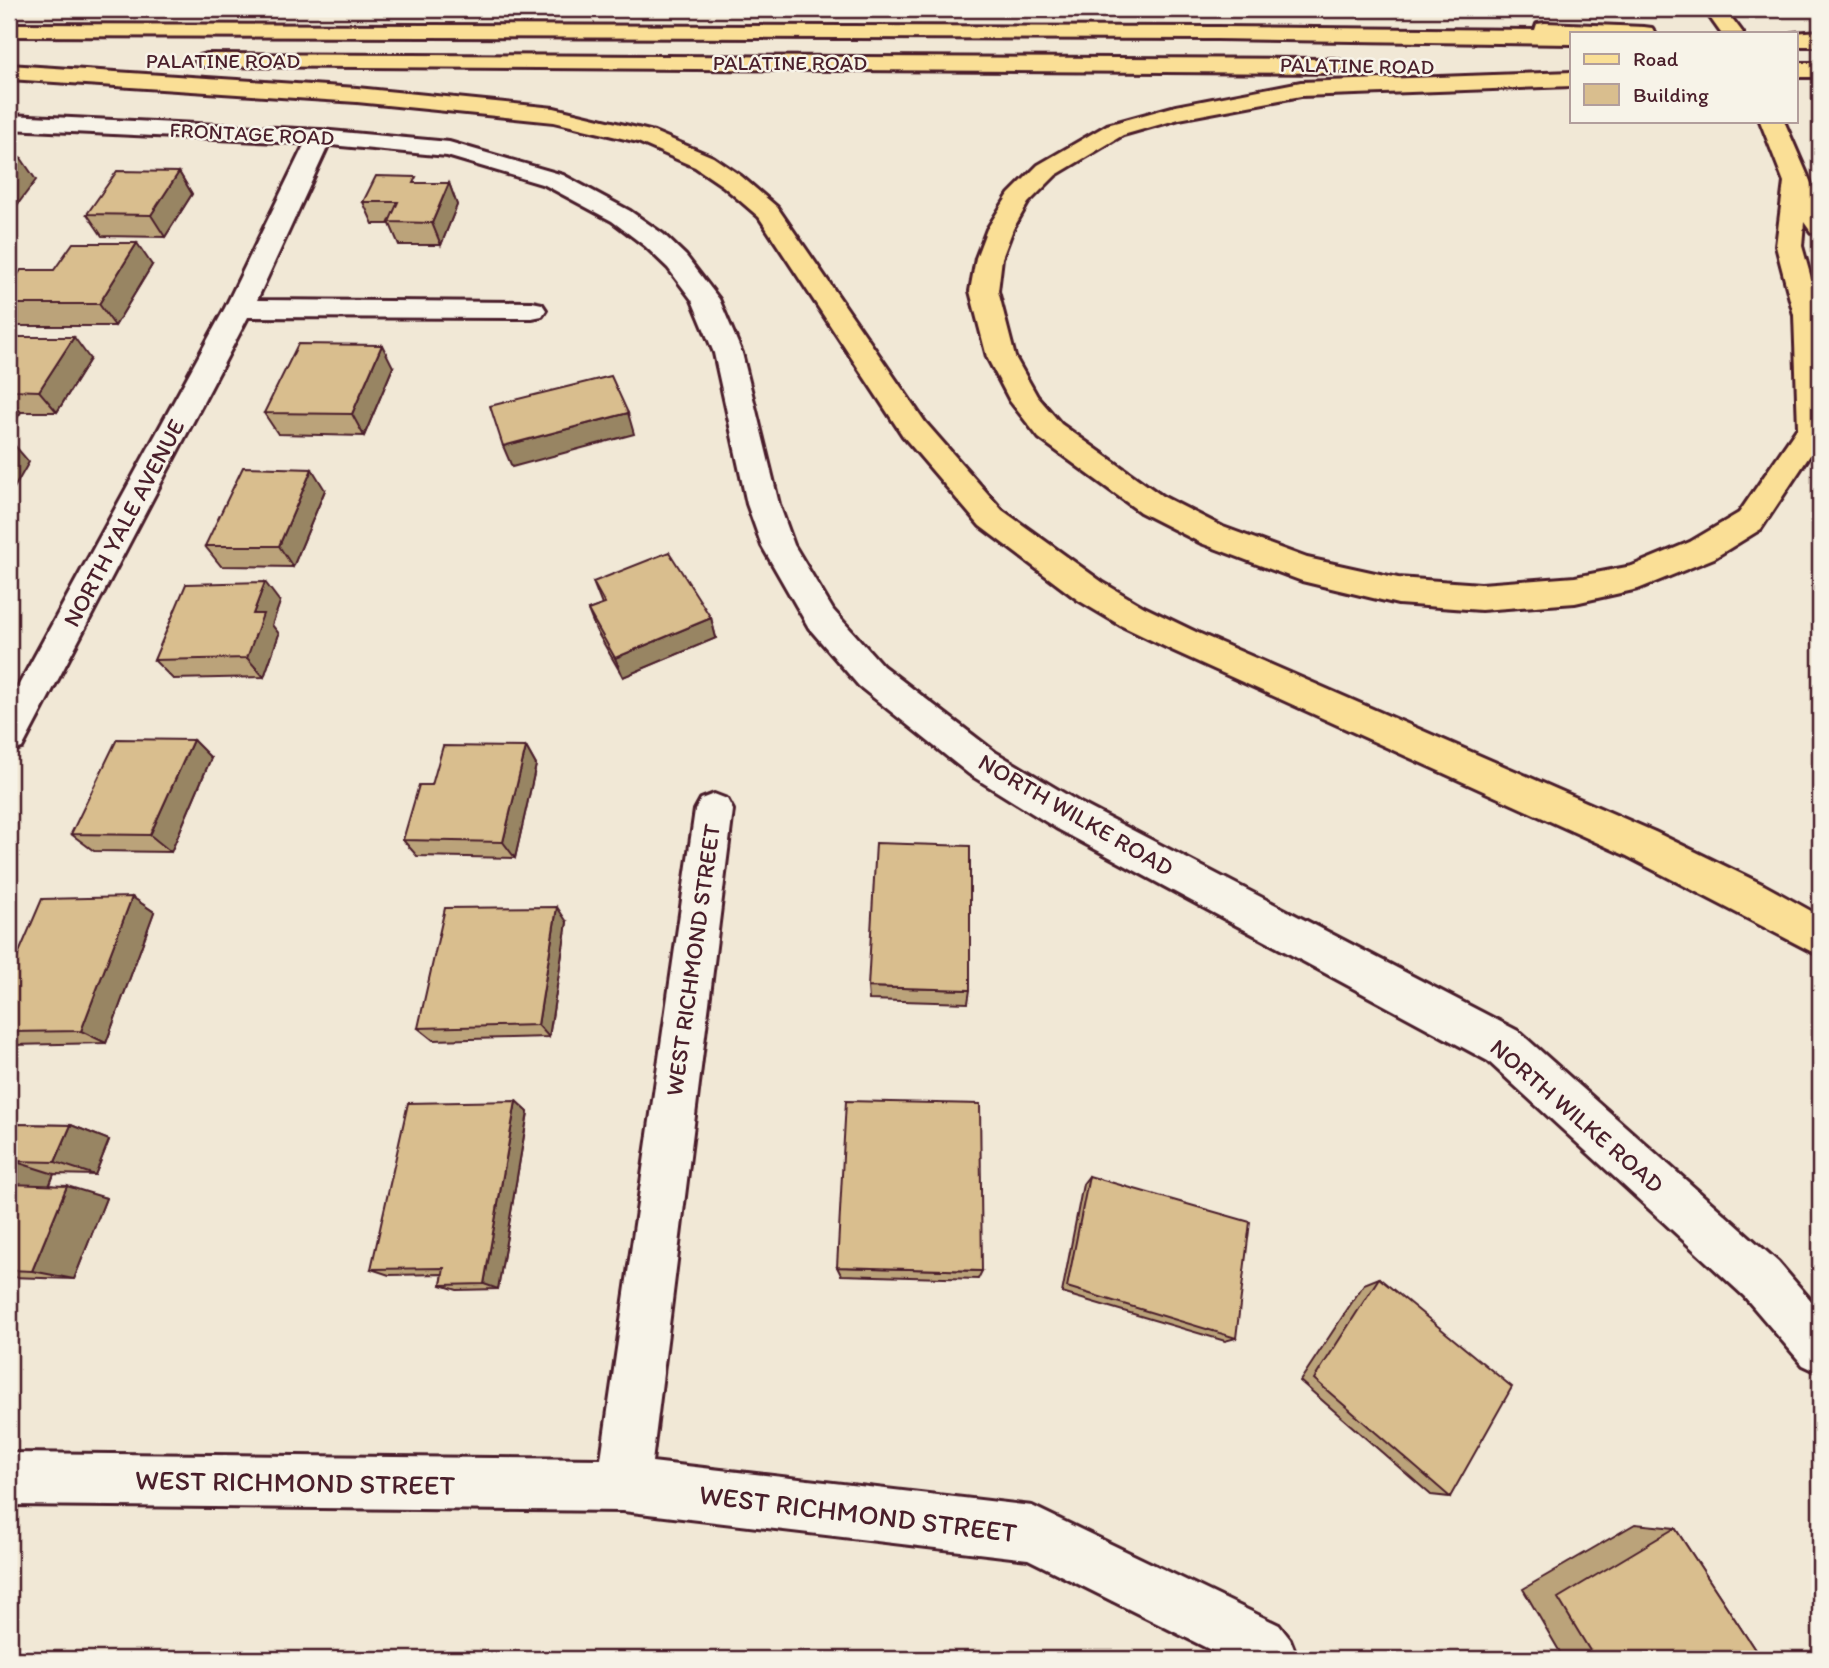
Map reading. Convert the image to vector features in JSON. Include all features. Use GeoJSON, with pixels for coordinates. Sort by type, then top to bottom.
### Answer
{"type":"FeatureCollection","features":[{"type":"Feature","properties":{"kind":"main road"},"geometry":{"type":"LineString","coordinates":[[1714,9],[1731,32]]}},
{"type":"Feature","properties":{"kind":"main road"},"geometry":{"type":"LineString","coordinates":[[1742,9],[1746,32]]}},
{"type":"Feature","properties":{"kind":"main road"},"geometry":{"type":"LineString","coordinates":[[9,24],[143,20],[628,19],[736,11]]}},
{"type":"Feature","properties":{"kind":"main road"},"geometry":{"type":"LineString","coordinates":[[1397,14],[1486,26],[1621,32]]}},
{"type":"Feature","properties":{"kind":"main road","name":"PALATINE ROAD"},"geometry":{"type":"LineString","coordinates":[[9,30],[1217,33],[1570,37]]}},
{"type":"Feature","properties":{"kind":"main road"},"geometry":{"type":"LineString","coordinates":[[1798,39],[1820,39]]}},
{"type":"Feature","properties":{"kind":"main road","name":"PALATINE ROAD"},"geometry":{"type":"LineString","coordinates":[[9,60],[162,61]]}},
{"type":"Feature","properties":{"kind":"main road","name":"PALATINE ROAD"},"geometry":{"type":"LineString","coordinates":[[190,61],[1570,68]]}},
{"type":"Feature","properties":{"kind":"main road"},"geometry":{"type":"LineString","coordinates":[[1798,70],[1820,70]]}},
{"type":"Feature","properties":{"kind":"main road"},"geometry":{"type":"LineString","coordinates":[[9,72],[357,94],[554,115],[646,137],[704,162],[732,181],[768,212],[914,429],[958,483],[991,518],[1090,591],[1186,642],[1576,815],[1702,874],[1788,917],[1820,937]]}},
{"type":"Feature","properties":{"kind":"main road"},"geometry":{"type":"LineString","coordinates":[[1570,79],[1301,89],[1176,113],[1115,130],[1047,170],[1018,199],[1000,229],[989,258],[984,291],[1001,357],[1025,401],[1050,432],[1151,504],[1212,535],[1302,569],[1398,591],[1481,597],[1575,590],[1638,577],[1702,550],[1750,521],[1813,428],[1808,315],[1789,246],[1796,182]]}},
{"type":"Feature","properties":{"kind":"main road"},"geometry":{"type":"LineString","coordinates":[[1774,126],[1796,182],[1820,227]]}},
{"type":"Feature","properties":{"kind":"street","name":"FRONTAGE ROAD"},"geometry":{"type":"LineString","coordinates":[[9,122],[320,137],[449,149],[494,161]]}},
{"type":"Feature","properties":{"kind":"street","name":"NORTH YALE AVENUE"},"geometry":{"type":"LineString","coordinates":[[9,737],[239,308],[320,137]]}},
{"type":"Feature","properties":{"kind":"street","name":"NORTH WILKE ROAD"},"geometry":{"type":"LineString","coordinates":[[494,161],[554,180],[610,209],[654,240],[693,282],[715,319],[728,353],[763,504],[778,546],[821,619],[871,676],[982,763],[1069,816],[1503,1046],[1761,1279],[1820,1348]]}},
{"type":"Feature","properties":{"kind":"street"},"geometry":{"type":"LineString","coordinates":[[239,308],[532,310]]}},
{"type":"Feature","properties":{"kind":"street","name":"WEST RICHMOND STREET"},"geometry":{"type":"LineString","coordinates":[[623,1485],[713,810]]}},
{"type":"Feature","properties":{"kind":"street","name":"WEST RICHMOND STREET"},"geometry":{"type":"LineString","coordinates":[[9,1479],[623,1485],[1032,1533],[1259,1645],[1270,1659]]}},
{"type":"Feature","properties":{"kind":"building"},"geometry":{"type":"Polygon","coordinates":[[[9,158],[21,158],[9,173],[9,158]]]}},
{"type":"Feature","properties":{"kind":"building"},"geometry":{"type":"Polygon","coordinates":[[[117,171],[179,172],[151,215],[87,214],[117,171]]]}},
{"type":"Feature","properties":{"kind":"building"},"geometry":{"type":"Polygon","coordinates":[[[376,176],[416,177],[413,183],[449,183],[432,223],[389,222],[398,202],[363,202],[376,176]]]}},
{"type":"Feature","properties":{"kind":"building"},"geometry":{"type":"Polygon","coordinates":[[[73,243],[137,243],[99,304],[9,304],[9,288],[21,270],[54,270],[73,243]]]}},
{"type":"Feature","properties":{"kind":"building"},"geometry":{"type":"Polygon","coordinates":[[[9,337],[74,337],[39,391],[9,390],[9,337]]]}},
{"type":"Feature","properties":{"kind":"building"},"geometry":{"type":"Polygon","coordinates":[[[298,344],[382,345],[352,414],[264,413],[298,344]]]}},
{"type":"Feature","properties":{"kind":"building"},"geometry":{"type":"Polygon","coordinates":[[[611,376],[628,413],[503,446],[490,406],[611,376]]]}},
{"type":"Feature","properties":{"kind":"building"},"geometry":{"type":"Polygon","coordinates":[[[243,467],[312,469],[279,546],[205,546],[243,467]]]}},
{"type":"Feature","properties":{"kind":"building"},"geometry":{"type":"Polygon","coordinates":[[[669,552],[711,618],[615,658],[588,610],[605,604],[593,582],[669,552]]]}},
{"type":"Feature","properties":{"kind":"building"},"geometry":{"type":"Polygon","coordinates":[[[265,582],[253,614],[263,614],[247,658],[154,660],[186,584],[265,582]]]}},
{"type":"Feature","properties":{"kind":"building"},"geometry":{"type":"Polygon","coordinates":[[[117,739],[193,740],[150,835],[71,834],[117,739]]]}},
{"type":"Feature","properties":{"kind":"building"},"geometry":{"type":"Polygon","coordinates":[[[443,746],[526,747],[503,842],[403,840],[419,785],[432,785],[443,746]]]}},
{"type":"Feature","properties":{"kind":"building"},"geometry":{"type":"Polygon","coordinates":[[[876,843],[970,846],[970,990],[868,987],[876,843]]]}},
{"type":"Feature","properties":{"kind":"building"},"geometry":{"type":"Polygon","coordinates":[[[132,897],[81,1031],[9,1032],[9,976],[42,899],[132,897]]]}},
{"type":"Feature","properties":{"kind":"building"},"geometry":{"type":"Polygon","coordinates":[[[557,907],[538,1025],[418,1028],[445,908],[557,907]]]}},
{"type":"Feature","properties":{"kind":"building"},"geometry":{"type":"Polygon","coordinates":[[[516,1101],[484,1284],[441,1285],[444,1268],[371,1269],[408,1103],[516,1101]]]}},
{"type":"Feature","properties":{"kind":"building"},"geometry":{"type":"Polygon","coordinates":[[[846,1101],[980,1104],[982,1271],[837,1267],[846,1101]]]}},
{"type":"Feature","properties":{"kind":"building"},"geometry":{"type":"Polygon","coordinates":[[[9,1124],[71,1125],[55,1162],[13,1161],[9,1171],[9,1124]]]}},
{"type":"Feature","properties":{"kind":"building"},"geometry":{"type":"Polygon","coordinates":[[[1089,1176],[1250,1222],[1236,1338],[1067,1287],[1089,1176]]]}},
{"type":"Feature","properties":{"kind":"building"},"geometry":{"type":"Polygon","coordinates":[[[9,1184],[67,1186],[32,1271],[9,1270],[9,1184]]]}},
{"type":"Feature","properties":{"kind":"building"},"geometry":{"type":"Polygon","coordinates":[[[1379,1278],[1512,1387],[1450,1497],[1314,1379],[1379,1278]]]}},
{"type":"Feature","properties":{"kind":"building"},"geometry":{"type":"Polygon","coordinates":[[[1675,1528],[1761,1659],[1595,1659],[1558,1598],[1675,1528]]]}}]}
